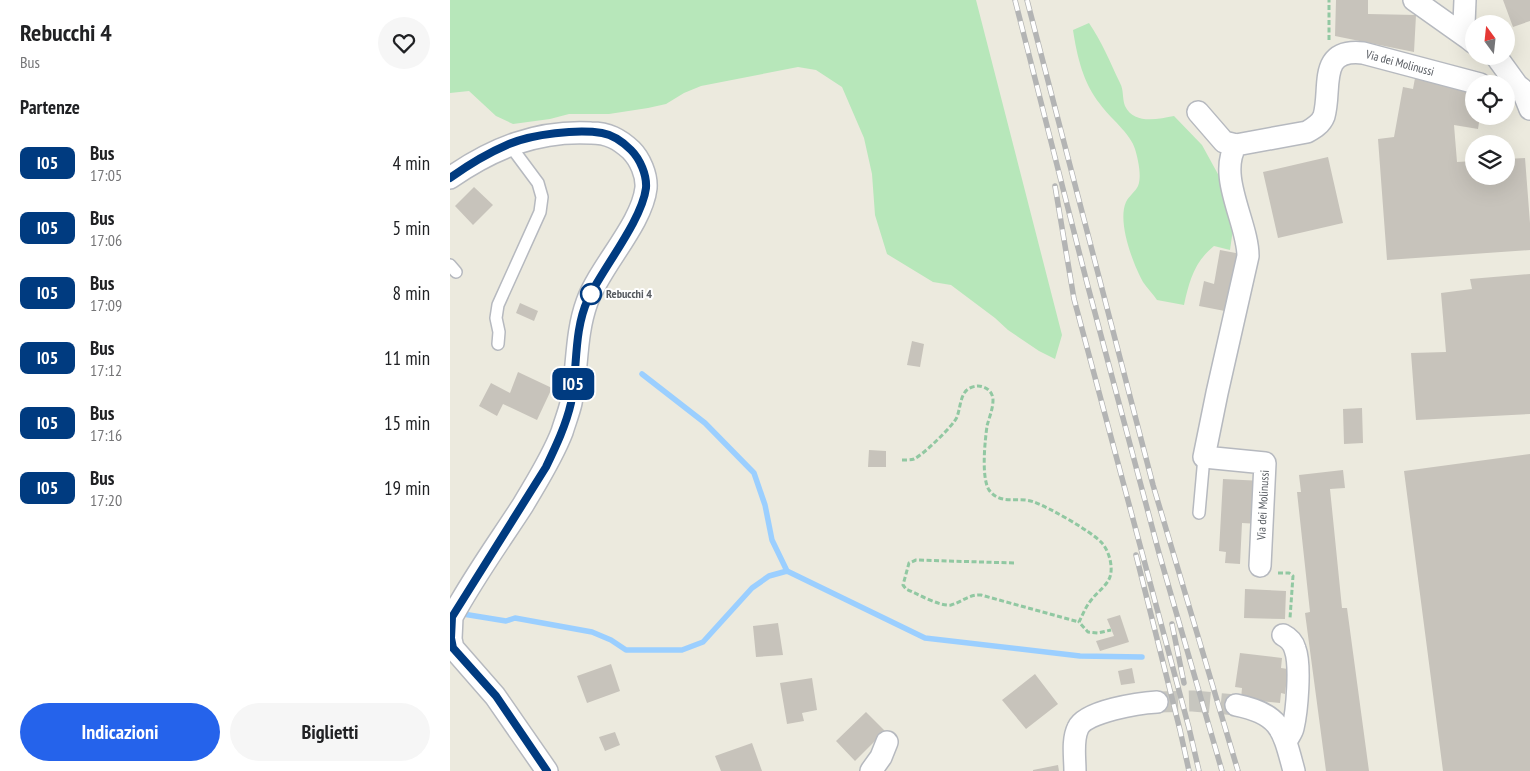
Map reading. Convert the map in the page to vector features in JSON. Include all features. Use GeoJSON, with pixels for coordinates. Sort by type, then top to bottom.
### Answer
{"type":"FeatureCollection","features":[{"type":"Feature","properties":{"kind":"street"},"geometry":{"type":"LineString","coordinates":[[1414,0],[1465,37]]}},
{"type":"Feature","properties":{"kind":"street"},"geometry":{"type":"LineString","coordinates":[[1465,0],[1465,26]]}},
{"type":"Feature","properties":{"kind":"street","name":"Via dei Molinussi"},"geometry":{"type":"LineString","coordinates":[[1328,73],[1331,65],[1345,53],[1363,52],[1465,80]]}},
{"type":"Feature","properties":{"kind":"street"},"geometry":{"type":"LineString","coordinates":[[1502,65],[1519,88],[1530,110]]}},
{"type":"Feature","properties":{"kind":"street"},"geometry":{"type":"LineString","coordinates":[[1198,112],[1224,142],[1236,145],[1307,132],[1314,128],[1323,117],[1328,73]]}},
{"type":"Feature","properties":{"kind":"street"},"geometry":{"type":"LineString","coordinates":[[450,178],[509,144],[549,135],[604,133],[620,140],[633,152],[640,162],[646,187],[634,220],[587,301],[578,333],[571,403],[561,433],[546,467],[452,617],[451,638],[453,648],[496,696],[547,771]]}},
{"type":"Feature","properties":{"kind":"street"},"geometry":{"type":"LineString","coordinates":[[1204,457],[1248,256],[1248,245],[1231,182],[1231,153],[1236,145]]}},
{"type":"Feature","properties":{"kind":"street","name":"Via dei Molinussi"},"geometry":{"type":"LineString","coordinates":[[1204,457],[1265,463],[1260,566]]}},
{"type":"Feature","properties":{"kind":"street"},"geometry":{"type":"LineString","coordinates":[[1283,635],[1289,638],[1294,646],[1297,658],[1297,686],[1293,729],[1286,742]]}},
{"type":"Feature","properties":{"kind":"street"},"geometry":{"type":"LineString","coordinates":[[1075,771],[1076,734],[1081,723],[1088,718],[1118,708],[1157,702]]}},
{"type":"Feature","properties":{"kind":"street"},"geometry":{"type":"LineString","coordinates":[[1236,705],[1259,711],[1271,718],[1283,734],[1294,771]]}},
{"type":"Feature","properties":{"kind":"street"},"geometry":{"type":"LineString","coordinates":[[871,771],[881,757],[887,742]]}},
{"type":"Feature","properties":{"kind":"lane"},"geometry":{"type":"LineString","coordinates":[[498,344],[500,332],[496,318],[498,305],[540,212],[542,197],[538,184],[509,144]]}},
{"type":"Feature","properties":{"kind":"lane"},"geometry":{"type":"LineString","coordinates":[[1199,513],[1204,457]]}},
{"type":"Feature","properties":{"kind":"path"},"geometry":{"type":"LineString","coordinates":[[1328,73],[1329,0]]}},
{"type":"Feature","properties":{"kind":"path"},"geometry":{"type":"LineString","coordinates":[[902,460],[914,458],[947,431],[956,418],[962,397],[968,389],[977,386],[986,388],[993,401],[987,427],[984,474],[990,490],[1003,500],[1012,501],[1020,499],[1034,502],[1086,530],[1103,544],[1110,559],[1111,573],[1105,586],[1091,600],[1079,622]]}},
{"type":"Feature","properties":{"kind":"path"},"geometry":{"type":"LineString","coordinates":[[1014,563],[916,560],[910,563],[903,585],[906,589],[942,605],[949,605],[974,595],[981,595],[1079,622],[1088,632],[1098,633],[1112,630]]}},
{"type":"Feature","properties":{"kind":"path"},"geometry":{"type":"LineString","coordinates":[[1260,566],[1261,571],[1290,573],[1294,576],[1290,618],[1283,635]]}},
{"type":"Feature","properties":{"kind":"green space"},"geometry":{"type":"Polygon","coordinates":[[[450,0],[976,0],[1062,335],[1055,359],[1039,351],[1008,330],[951,285],[933,282],[887,254],[875,215],[872,174],[864,138],[842,87],[816,70],[798,67],[701,86],[684,93],[666,104],[648,108],[609,114],[569,114],[550,119],[513,124],[496,116],[469,91],[450,93],[450,0]]]}},
{"type":"Feature","properties":{"kind":"green space"},"geometry":{"type":"Polygon","coordinates":[[[1089,23],[1102,45],[1121,86],[1124,103],[1129,112],[1134,116],[1147,119],[1174,116],[1202,145],[1219,176],[1233,229],[1230,250],[1214,246],[1207,252],[1193,273],[1184,305],[1157,300],[1143,282],[1127,243],[1123,220],[1124,210],[1127,200],[1138,186],[1140,173],[1133,143],[1094,96],[1085,78],[1073,30],[1089,23]]]}},
{"type":"Feature","properties":{"kind":"building"},"geometry":{"type":"Polygon","coordinates":[[[1336,0],[1368,0],[1368,14],[1416,15],[1414,52],[1335,36],[1336,0]]]}},
{"type":"Feature","properties":{"kind":"building"},"geometry":{"type":"Polygon","coordinates":[[[1503,0],[1530,0],[1530,21],[1515,26],[1515,15],[1509,15],[1503,0]]]}},
{"type":"Feature","properties":{"kind":"building"},"geometry":{"type":"Polygon","coordinates":[[[1415,78],[1465,87],[1465,125],[1479,125],[1478,129],[1454,125],[1457,162],[1465,162],[1465,185],[1515,185],[1515,159],[1525,158],[1530,250],[1387,260],[1378,139],[1394,137],[1403,87],[1413,89],[1415,78]]]}},
{"type":"Feature","properties":{"kind":"building"},"geometry":{"type":"Polygon","coordinates":[[[1328,157],[1343,223],[1278,238],[1263,172],[1328,157]]]}},
{"type":"Feature","properties":{"kind":"building"},"geometry":{"type":"Polygon","coordinates":[[[474,187],[493,205],[473,225],[455,206],[474,187]]]}},
{"type":"Feature","properties":{"kind":"building"},"geometry":{"type":"Polygon","coordinates":[[[1220,250],[1241,254],[1230,312],[1199,306],[1204,281],[1214,284],[1220,250]]]}},
{"type":"Feature","properties":{"kind":"building"},"geometry":{"type":"Polygon","coordinates":[[[1530,274],[1530,414],[1416,420],[1411,353],[1446,352],[1441,293],[1472,289],[1470,279],[1530,274]]]}},
{"type":"Feature","properties":{"kind":"building"},"geometry":{"type":"Polygon","coordinates":[[[520,303],[538,311],[534,321],[516,313],[520,303]]]}},
{"type":"Feature","properties":{"kind":"building"},"geometry":{"type":"Polygon","coordinates":[[[912,341],[924,344],[920,367],[907,365],[912,341]]]}},
{"type":"Feature","properties":{"kind":"building"},"geometry":{"type":"Polygon","coordinates":[[[518,372],[552,388],[537,420],[503,404],[497,416],[479,406],[491,383],[510,393],[518,372]]]}},
{"type":"Feature","properties":{"kind":"building"},"geometry":{"type":"Polygon","coordinates":[[[1362,408],[1363,443],[1344,444],[1343,409],[1362,408]]]}},
{"type":"Feature","properties":{"kind":"building"},"geometry":{"type":"Polygon","coordinates":[[[869,450],[886,451],[886,467],[868,467],[869,450]]]}},
{"type":"Feature","properties":{"kind":"building"},"geometry":{"type":"Polygon","coordinates":[[[1530,454],[1530,771],[1443,771],[1404,471],[1530,454]]]}},
{"type":"Feature","properties":{"kind":"building"},"geometry":{"type":"Polygon","coordinates":[[[1343,470],[1345,488],[1330,489],[1342,608],[1347,608],[1369,771],[1326,771],[1305,613],[1310,612],[1297,492],[1301,492],[1299,475],[1343,470]]]}},
{"type":"Feature","properties":{"kind":"building"},"geometry":{"type":"Polygon","coordinates":[[[1223,479],[1263,481],[1260,524],[1242,523],[1240,564],[1225,563],[1226,552],[1219,551],[1223,479]]]}},
{"type":"Feature","properties":{"kind":"building"},"geometry":{"type":"Polygon","coordinates":[[[1245,589],[1286,591],[1285,619],[1244,618],[1245,589]]]}},
{"type":"Feature","properties":{"kind":"building"},"geometry":{"type":"Polygon","coordinates":[[[1120,615],[1129,642],[1100,651],[1096,641],[1114,636],[1107,619],[1120,615]]]}},
{"type":"Feature","properties":{"kind":"building"},"geometry":{"type":"Polygon","coordinates":[[[778,623],[783,655],[756,657],[753,626],[778,623]]]}},
{"type":"Feature","properties":{"kind":"building"},"geometry":{"type":"Polygon","coordinates":[[[1240,653],[1282,658],[1281,668],[1288,669],[1285,694],[1281,693],[1280,703],[1241,699],[1242,688],[1235,687],[1240,653]]]}},
{"type":"Feature","properties":{"kind":"building"},"geometry":{"type":"Polygon","coordinates":[[[611,664],[620,691],[587,703],[577,676],[611,664]]]}},
{"type":"Feature","properties":{"kind":"building"},"geometry":{"type":"Polygon","coordinates":[[[1132,668],[1135,683],[1121,685],[1118,671],[1132,668]]]}},
{"type":"Feature","properties":{"kind":"building"},"geometry":{"type":"Polygon","coordinates":[[[1035,674],[1058,704],[1026,729],[1002,700],[1035,674]]]}},
{"type":"Feature","properties":{"kind":"building"},"geometry":{"type":"Polygon","coordinates":[[[812,678],[817,710],[802,713],[804,721],[787,724],[780,683],[812,678]]]}},
{"type":"Feature","properties":{"kind":"building"},"geometry":{"type":"Polygon","coordinates":[[[866,712],[885,731],[855,761],[836,741],[866,712]]]}},
{"type":"Feature","properties":{"kind":"building"},"geometry":{"type":"Polygon","coordinates":[[[615,732],[620,745],[605,751],[599,737],[615,732]]]}},
{"type":"Feature","properties":{"kind":"building"},"geometry":{"type":"Polygon","coordinates":[[[752,743],[762,771],[721,771],[715,756],[752,743]]]}},
{"type":"Feature","properties":{"kind":"building"},"geometry":{"type":"Polygon","coordinates":[[[1058,765],[1059,771],[1033,771],[1033,770],[1058,765]]]}},
{"type":"Feature","properties":{"kind":"waterway"},"geometry":{"type":"LineString","coordinates":[[642,374],[705,423],[754,473],[765,505],[772,540],[787,571],[925,638],[1080,656],[1142,657]]}},
{"type":"Feature","properties":{"kind":"waterway"},"geometry":{"type":"LineString","coordinates":[[463,614],[506,621],[515,618],[592,632],[611,640],[626,650],[682,650],[703,642],[752,588],[769,576],[787,571]]}},
{"type":"Feature","properties":{"kind":"tunnel"},"geometry":{"type":"LineString","coordinates":[[1157,702],[1193,701],[1236,705]]}},
{"type":"Feature","properties":{"kind":"railway"},"geometry":{"type":"LineString","coordinates":[[1015,0],[1087,283],[1159,553],[1222,771]]}},
{"type":"Feature","properties":{"kind":"railway"},"geometry":{"type":"LineString","coordinates":[[1027,0],[1153,485],[1238,771]]}},
{"type":"Feature","properties":{"kind":"railway"},"geometry":{"type":"LineString","coordinates":[[1055,186],[1074,299],[1199,771]]}},
{"type":"Feature","properties":{"kind":"railway"},"geometry":{"type":"LineString","coordinates":[[1136,555],[1189,771]]}},
{"type":"Feature","properties":{"kind":"railway"},"geometry":{"type":"LineString","coordinates":[[1172,624],[1184,683]]}},
{"type":"Feature","properties":{"kind":"bus line","name":"I05"},"geometry":{"type":"LineString","coordinates":[[450,178],[509,144],[549,135],[588,132],[604,133],[620,140],[633,152],[640,162],[645,177],[646,187],[643,200],[634,220],[587,301],[578,333],[571,403],[554,450],[546,467],[452,617],[450,630],[453,648],[496,696],[547,771]]}},
{"type":"Feature","properties":{"kind":"place","name":"Rebucchi 4"},"geometry":{"type":"Point","coordinates":[591,294]}}]}
